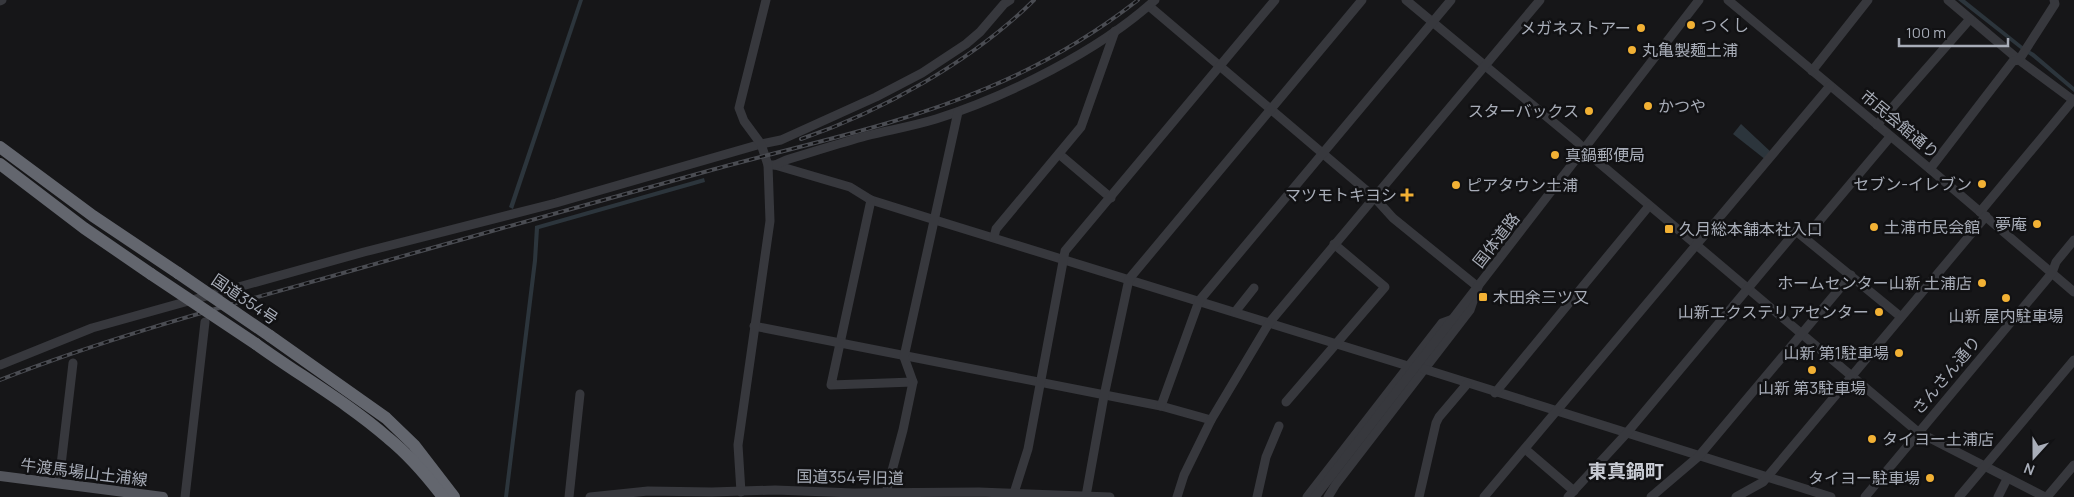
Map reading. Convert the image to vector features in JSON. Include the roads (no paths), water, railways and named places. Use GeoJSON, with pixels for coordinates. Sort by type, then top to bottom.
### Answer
{"type":"FeatureCollection","features":[{"type":"Feature","properties":{"kind":"highway","name":"国道354号"},"geometry":{"type":"LineString","coordinates":[[0,147],[77,204],[335,380],[386,418],[414,445],[454,497]]}},
{"type":"Feature","properties":{"kind":"highway","name":"国道354号"},"geometry":{"type":"LineString","coordinates":[[0,164],[84,228],[368,421],[388,437],[420,469],[444,497]]}},
{"type":"Feature","properties":{"kind":"main road","name":"牛渡馬場山土浦線"},"geometry":{"type":"LineString","coordinates":[[0,476],[59,482],[164,497]]}},
{"type":"Feature","properties":{"kind":"street"},"geometry":{"type":"LineString","coordinates":[[740,492],[738,445],[770,221],[772,165],[761,144],[744,121],[739,108],[766,0]]}},
{"type":"Feature","properties":{"kind":"street"},"geometry":{"type":"LineString","coordinates":[[0,365],[92,328],[364,252],[556,202],[781,140],[922,73],[966,44],[1010,0]]}},
{"type":"Feature","properties":{"kind":"street"},"geometry":{"type":"LineString","coordinates":[[1014,493],[1027,454],[1063,259],[1069,245],[1111,198],[1276,0]]}},
{"type":"Feature","properties":{"kind":"street"},"geometry":{"type":"LineString","coordinates":[[1086,496],[1104,396],[1129,279],[1362,0]]}},
{"type":"Feature","properties":{"kind":"street"},"geometry":{"type":"LineString","coordinates":[[1406,0],[1918,432],[2046,497],[2074,465]]}},
{"type":"Feature","properties":{"kind":"street"},"geometry":{"type":"LineString","coordinates":[[1160,406],[1199,301],[1451,0]]}},
{"type":"Feature","properties":{"kind":"street"},"geometry":{"type":"LineString","coordinates":[[1177,497],[1184,475],[1211,420],[1269,323],[1540,0]]}},
{"type":"Feature","properties":{"kind":"street","name":"国体道路"},"geometry":{"type":"LineString","coordinates":[[1315,497],[1699,0]]}},
{"type":"Feature","properties":{"kind":"street","name":"市民会館通り"},"geometry":{"type":"LineString","coordinates":[[1728,0],[1890,137],[1930,168],[2074,292]]}},
{"type":"Feature","properties":{"kind":"street"},"geometry":{"type":"LineString","coordinates":[[1812,70],[1868,0]]}},
{"type":"Feature","properties":{"kind":"street"},"geometry":{"type":"LineString","coordinates":[[1736,497],[1763,482],[1901,317],[2073,100],[2019,60],[1948,0]]}},
{"type":"Feature","properties":{"kind":"street"},"geometry":{"type":"LineString","coordinates":[[1930,168],[2013,61],[2019,60],[2055,4],[2054,0]]}},
{"type":"Feature","properties":{"kind":"street"},"geometry":{"type":"LineString","coordinates":[[772,165],[867,136],[908,127],[958,112],[1008,91],[1056,66],[1115,31],[1152,3],[1220,66],[1374,197],[1393,218],[1478,287],[1470,310],[1328,497]]}},
{"type":"Feature","properties":{"kind":"street"},"geometry":{"type":"LineString","coordinates":[[1877,125],[1970,19]]}},
{"type":"Feature","properties":{"kind":"street"},"geometry":{"type":"LineString","coordinates":[[994,237],[996,229],[1082,127],[1115,31]]}},
{"type":"Feature","properties":{"kind":"street"},"geometry":{"type":"LineString","coordinates":[[1484,497],[1830,86]]}},
{"type":"Feature","properties":{"kind":"street"},"geometry":{"type":"LineString","coordinates":[[886,493],[903,430],[913,382],[904,356],[958,112]]}},
{"type":"Feature","properties":{"kind":"street"},"geometry":{"type":"LineString","coordinates":[[1805,238],[1890,137]]}},
{"type":"Feature","properties":{"kind":"street"},"geometry":{"type":"LineString","coordinates":[[1059,154],[1111,198]]}},
{"type":"Feature","properties":{"kind":"street"},"geometry":{"type":"LineString","coordinates":[[772,165],[850,187],[871,200],[1408,366]]}},
{"type":"Feature","properties":{"kind":"street"},"geometry":{"type":"LineString","coordinates":[[871,200],[831,385],[913,382]]}},
{"type":"Feature","properties":{"kind":"street"},"geometry":{"type":"LineString","coordinates":[[1495,393],[1649,206]]}},
{"type":"Feature","properties":{"kind":"street"},"geometry":{"type":"LineString","coordinates":[[1525,449],[1571,494],[1626,434],[1796,231],[1901,317]]}},
{"type":"Feature","properties":{"kind":"street","name":"さんさん通り"},"geometry":{"type":"LineString","coordinates":[[1865,497],[2052,273],[2056,262],[2074,240]]}},
{"type":"Feature","properties":{"kind":"street"},"geometry":{"type":"LineString","coordinates":[[1286,402],[1385,287],[1334,244]]}},
{"type":"Feature","properties":{"kind":"street"},"geometry":{"type":"LineString","coordinates":[[1651,497],[1699,456],[1851,275]]}},
{"type":"Feature","properties":{"kind":"street"},"geometry":{"type":"LineString","coordinates":[[1235,312],[1254,288]]}},
{"type":"Feature","properties":{"kind":"street"},"geometry":{"type":"LineString","coordinates":[[1307,497],[1442,323],[1453,319]]}},
{"type":"Feature","properties":{"kind":"street"},"geometry":{"type":"LineString","coordinates":[[185,497],[205,322]]}},
{"type":"Feature","properties":{"kind":"street"},"geometry":{"type":"LineString","coordinates":[[754,326],[1160,406],[1211,420]]}},
{"type":"Feature","properties":{"kind":"street"},"geometry":{"type":"LineString","coordinates":[[1959,497],[2074,360]]}},
{"type":"Feature","properties":{"kind":"street"},"geometry":{"type":"LineString","coordinates":[[59,482],[73,363]]}},
{"type":"Feature","properties":{"kind":"street"},"geometry":{"type":"LineString","coordinates":[[1424,369],[1495,393],[1832,497]]}},
{"type":"Feature","properties":{"kind":"street"},"geometry":{"type":"LineString","coordinates":[[1420,497],[1436,423],[1467,384]]}},
{"type":"Feature","properties":{"kind":"street"},"geometry":{"type":"LineString","coordinates":[[568,497],[580,394]]}},
{"type":"Feature","properties":{"kind":"street"},"geometry":{"type":"LineString","coordinates":[[1257,497],[1266,457],[1279,426]]}},
{"type":"Feature","properties":{"kind":"street"},"geometry":{"type":"LineString","coordinates":[[1998,497],[2007,478]]}},
{"type":"Feature","properties":{"kind":"street","name":"国道354号旧道"},"geometry":{"type":"LineString","coordinates":[[590,497],[648,492],[775,490],[886,493],[1014,493],[1110,497]]}},
{"type":"Feature","properties":{"kind":"railway"},"geometry":{"type":"LineString","coordinates":[[801,139],[863,114],[925,82],[984,43],[1034,0]]}},
{"type":"Feature","properties":{"kind":"railway"},"geometry":{"type":"LineString","coordinates":[[0,380],[122,337],[204,312],[919,113],[987,88],[1046,60],[1084,38],[1138,0]]}},
{"type":"Feature","properties":{"kind":"place","name":"つくし"},"geometry":{"type":"Point","coordinates":[1691,25]}},
{"type":"Feature","properties":{"kind":"place","name":"メガネストアー"},"geometry":{"type":"Point","coordinates":[1641,28]}},
{"type":"Feature","properties":{"kind":"place","name":"丸亀製麺土浦"},"geometry":{"type":"Point","coordinates":[1632,50]}},
{"type":"Feature","properties":{"kind":"place","name":"かつや"},"geometry":{"type":"Point","coordinates":[1648,106]}},
{"type":"Feature","properties":{"kind":"place","name":"スターバックス"},"geometry":{"type":"Point","coordinates":[1589,111]}},
{"type":"Feature","properties":{"kind":"place","name":"真鍋郵便局"},"geometry":{"type":"Point","coordinates":[1555,155]}},
{"type":"Feature","properties":{"kind":"place","name":"セブン-イレブン"},"geometry":{"type":"Point","coordinates":[1982,184]}},
{"type":"Feature","properties":{"kind":"place","name":"ピアタウン土浦"},"geometry":{"type":"Point","coordinates":[1456,185]}},
{"type":"Feature","properties":{"kind":"place","name":"マツモトキヨシ"},"geometry":{"type":"Point","coordinates":[1407,195]}},
{"type":"Feature","properties":{"kind":"place","name":"夢庵"},"geometry":{"type":"Point","coordinates":[2037,224]}},
{"type":"Feature","properties":{"kind":"place","name":"土浦市民会館"},"geometry":{"type":"Point","coordinates":[1874,227]}},
{"type":"Feature","properties":{"kind":"place","name":"久月総本舗本社入口"},"geometry":{"type":"Point","coordinates":[1669,229]}},
{"type":"Feature","properties":{"kind":"place","name":"ホームセンター山新 土浦店"},"geometry":{"type":"Point","coordinates":[1982,283]}},
{"type":"Feature","properties":{"kind":"place","name":"木田余三ツ又"},"geometry":{"type":"Point","coordinates":[1483,297]}},
{"type":"Feature","properties":{"kind":"place","name":"山新 屋内駐車場"},"geometry":{"type":"Point","coordinates":[2006,298]}},
{"type":"Feature","properties":{"kind":"place","name":"山新エクステリアセンター"},"geometry":{"type":"Point","coordinates":[1879,312]}},
{"type":"Feature","properties":{"kind":"place","name":"山新 第1駐車場"},"geometry":{"type":"Point","coordinates":[1899,353]}},
{"type":"Feature","properties":{"kind":"place","name":"山新 第3駐車場"},"geometry":{"type":"Point","coordinates":[1812,370]}},
{"type":"Feature","properties":{"kind":"place","name":"タイヨー土浦店"},"geometry":{"type":"Point","coordinates":[1872,439]}},
{"type":"Feature","properties":{"kind":"place","name":"タイヨー駐車場"},"geometry":{"type":"Point","coordinates":[1930,478]}},
{"type":"Feature","properties":{"kind":"district","name":"東真鍋町"},"geometry":{"type":"Point","coordinates":[1626,471]}}]}
